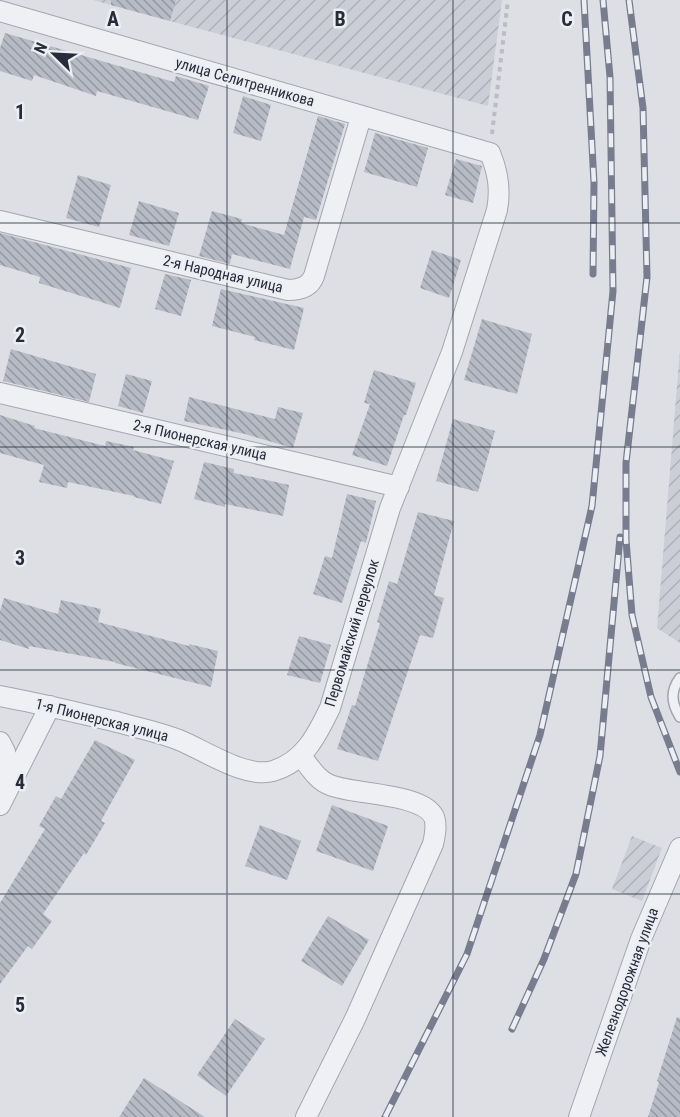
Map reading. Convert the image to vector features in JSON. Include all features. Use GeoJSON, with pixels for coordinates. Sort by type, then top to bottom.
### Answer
{"type":"FeatureCollection","features":[{"type":"Feature","properties":{"kind":"street","name":"улица Селитренникова"},"geometry":{"type":"LineString","coordinates":[[0,11],[490,153]]}},
{"type":"Feature","properties":{"kind":"street","name":"2-я Народная улица"},"geometry":{"type":"LineString","coordinates":[[0,221],[288,290],[298,290],[312,282],[361,117]]}},
{"type":"Feature","properties":{"kind":"street","name":"Первомайский переулок"},"geometry":{"type":"LineString","coordinates":[[301,756],[330,708],[390,508],[452,352],[497,210],[500,193],[495,165],[490,153]]}},
{"type":"Feature","properties":{"kind":"street","name":"2-я Пионерская улица"},"geometry":{"type":"LineString","coordinates":[[0,393],[399,487]]}},
{"type":"Feature","properties":{"kind":"street","name":"1-я Пионерская улица"},"geometry":{"type":"LineString","coordinates":[[0,696],[50,706],[167,736],[236,767],[254,772],[273,771],[301,756]]}},
{"type":"Feature","properties":{"kind":"street"},"geometry":{"type":"LineString","coordinates":[[4,796],[50,706]]}},
{"type":"Feature","properties":{"kind":"street"},"geometry":{"type":"LineString","coordinates":[[0,742],[5,752],[4,796]]}},
{"type":"Feature","properties":{"kind":"street"},"geometry":{"type":"LineString","coordinates":[[301,756],[321,781],[331,786],[419,804],[429,810],[435,819],[436,831],[433,844],[355,1019],[306,1117]]}},
{"type":"Feature","properties":{"kind":"street","name":"Железнодорожная улица"},"geometry":{"type":"LineString","coordinates":[[579,1117],[641,939],[680,848]]}},
{"type":"Feature","properties":{"kind":"lane"},"geometry":{"type":"LineString","coordinates":[[680,678],[672,698],[680,717]]}},
{"type":"Feature","properties":{"kind":"path"},"geometry":{"type":"LineString","coordinates":[[490,153],[508,0]]}},
{"type":"Feature","properties":{"kind":"shaded area"},"geometry":{"type":"Polygon","coordinates":[[[93,0],[502,0],[488,106],[93,0]]]}},
{"type":"Feature","properties":{"kind":"shaded area"},"geometry":{"type":"Polygon","coordinates":[[[680,350],[680,643],[657,628],[680,350]]]}},
{"type":"Feature","properties":{"kind":"shaded area"},"geometry":{"type":"Polygon","coordinates":[[[632,836],[662,848],[642,901],[612,889],[632,836]]]}},
{"type":"Feature","properties":{"kind":"building"},"geometry":{"type":"Polygon","coordinates":[[[111,0],[176,0],[170,21],[111,5],[111,0]]]}},
{"type":"Feature","properties":{"kind":"building"},"geometry":{"type":"Polygon","coordinates":[[[5,33],[174,82],[176,76],[209,86],[198,120],[97,91],[96,96],[34,75],[32,81],[0,71],[0,48],[5,33]]]}},
{"type":"Feature","properties":{"kind":"building"},"geometry":{"type":"Polygon","coordinates":[[[243,96],[271,105],[261,141],[233,133],[243,96]]]}},
{"type":"Feature","properties":{"kind":"building"},"geometry":{"type":"Polygon","coordinates":[[[318,116],[345,124],[316,220],[304,217],[290,269],[232,254],[230,264],[199,256],[212,211],[242,219],[241,223],[284,235],[318,116]]]}},
{"type":"Feature","properties":{"kind":"building"},"geometry":{"type":"Polygon","coordinates":[[[375,133],[428,148],[417,187],[364,172],[375,133]]]}},
{"type":"Feature","properties":{"kind":"building"},"geometry":{"type":"Polygon","coordinates":[[[456,159],[482,166],[473,203],[445,195],[456,159]]]}},
{"type":"Feature","properties":{"kind":"building"},"geometry":{"type":"Polygon","coordinates":[[[78,175],[111,185],[99,227],[66,218],[78,175]]]}},
{"type":"Feature","properties":{"kind":"building"},"geometry":{"type":"Polygon","coordinates":[[[139,201],[179,213],[169,246],[129,235],[139,201]]]}},
{"type":"Feature","properties":{"kind":"building"},"geometry":{"type":"Polygon","coordinates":[[[0,233],[131,268],[120,308],[39,283],[40,277],[0,265],[0,233]]]}},
{"type":"Feature","properties":{"kind":"building"},"geometry":{"type":"Polygon","coordinates":[[[432,250],[461,260],[449,298],[420,288],[432,250]]]}},
{"type":"Feature","properties":{"kind":"building"},"geometry":{"type":"Polygon","coordinates":[[[165,274],[191,280],[181,316],[155,309],[165,274]]]}},
{"type":"Feature","properties":{"kind":"building"},"geometry":{"type":"Polygon","coordinates":[[[221,289],[304,308],[294,350],[212,326],[221,289]]]}},
{"type":"Feature","properties":{"kind":"building"},"geometry":{"type":"Polygon","coordinates":[[[482,319],[532,334],[517,394],[464,380],[482,319]]]}},
{"type":"Feature","properties":{"kind":"building"},"geometry":{"type":"Polygon","coordinates":[[[11,349],[96,374],[89,402],[3,381],[11,349]]]}},
{"type":"Feature","properties":{"kind":"building"},"geometry":{"type":"Polygon","coordinates":[[[374,370],[416,383],[387,466],[352,455],[370,404],[364,403],[374,370]]]}},
{"type":"Feature","properties":{"kind":"building"},"geometry":{"type":"Polygon","coordinates":[[[126,374],[152,381],[143,413],[118,406],[126,374]]]}},
{"type":"Feature","properties":{"kind":"building"},"geometry":{"type":"Polygon","coordinates":[[[189,397],[275,419],[278,407],[303,413],[293,448],[245,434],[184,421],[189,397]]]}},
{"type":"Feature","properties":{"kind":"building"},"geometry":{"type":"Polygon","coordinates":[[[0,415],[35,426],[34,428],[105,446],[106,441],[134,447],[133,450],[174,461],[161,504],[68,482],[67,488],[39,482],[44,465],[0,453],[0,415]]]}},
{"type":"Feature","properties":{"kind":"building"},"geometry":{"type":"Polygon","coordinates":[[[453,419],[495,431],[478,492],[436,481],[453,419]]]}},
{"type":"Feature","properties":{"kind":"building"},"geometry":{"type":"Polygon","coordinates":[[[204,462],[234,469],[234,473],[289,485],[283,516],[225,504],[225,507],[194,499],[204,462]]]}},
{"type":"Feature","properties":{"kind":"building"},"geometry":{"type":"Polygon","coordinates":[[[347,494],[376,501],[366,543],[361,541],[342,603],[313,594],[325,556],[332,558],[347,494]]]}},
{"type":"Feature","properties":{"kind":"building"},"geometry":{"type":"Polygon","coordinates":[[[418,512],[454,521],[434,595],[444,598],[433,638],[420,635],[378,761],[337,749],[352,705],[355,706],[380,623],[377,622],[389,581],[397,584],[418,512]]]}},
{"type":"Feature","properties":{"kind":"building"},"geometry":{"type":"Polygon","coordinates":[[[4,598],[58,614],[61,600],[101,609],[98,622],[189,646],[189,644],[218,651],[211,687],[115,662],[29,646],[29,649],[0,640],[0,611],[4,598]]]}},
{"type":"Feature","properties":{"kind":"building"},"geometry":{"type":"Polygon","coordinates":[[[299,636],[331,645],[320,683],[287,675],[299,636]]]}},
{"type":"Feature","properties":{"kind":"building"},"geometry":{"type":"Polygon","coordinates":[[[95,740],[135,760],[101,821],[105,823],[86,855],[84,853],[43,914],[52,921],[32,949],[28,946],[0,984],[0,903],[45,829],[39,826],[56,796],[61,799],[95,740]]]}},
{"type":"Feature","properties":{"kind":"building"},"geometry":{"type":"Polygon","coordinates":[[[332,805],[388,826],[373,871],[316,851],[332,805]]]}},
{"type":"Feature","properties":{"kind":"building"},"geometry":{"type":"Polygon","coordinates":[[[260,825],[301,841],[287,880],[245,866],[260,825]]]}},
{"type":"Feature","properties":{"kind":"building"},"geometry":{"type":"Polygon","coordinates":[[[328,916],[369,940],[342,986],[301,961],[328,916]]]}},
{"type":"Feature","properties":{"kind":"building"},"geometry":{"type":"Polygon","coordinates":[[[677,1017],[680,1018],[680,1117],[648,1117],[659,1082],[657,1081],[677,1017]]]}},
{"type":"Feature","properties":{"kind":"building"},"geometry":{"type":"Polygon","coordinates":[[[235,1019],[265,1039],[226,1096],[197,1075],[235,1019]]]}},
{"type":"Feature","properties":{"kind":"building"},"geometry":{"type":"Polygon","coordinates":[[[144,1078],[205,1117],[119,1117],[144,1078]]]}},
{"type":"Feature","properties":{"kind":"railway"},"geometry":{"type":"LineString","coordinates":[[584,0],[594,183],[593,274]]}},
{"type":"Feature","properties":{"kind":"railway"},"geometry":{"type":"LineString","coordinates":[[385,1117],[467,954],[540,735],[592,506],[613,291],[610,77],[603,0]]}},
{"type":"Feature","properties":{"kind":"railway"},"geometry":{"type":"LineString","coordinates":[[629,0],[643,108],[647,277],[626,463],[626,540],[632,615],[651,697],[680,772]]}},
{"type":"Feature","properties":{"kind":"railway"},"geometry":{"type":"LineString","coordinates":[[512,1029],[544,959],[576,874],[600,756],[620,537]]}}]}
